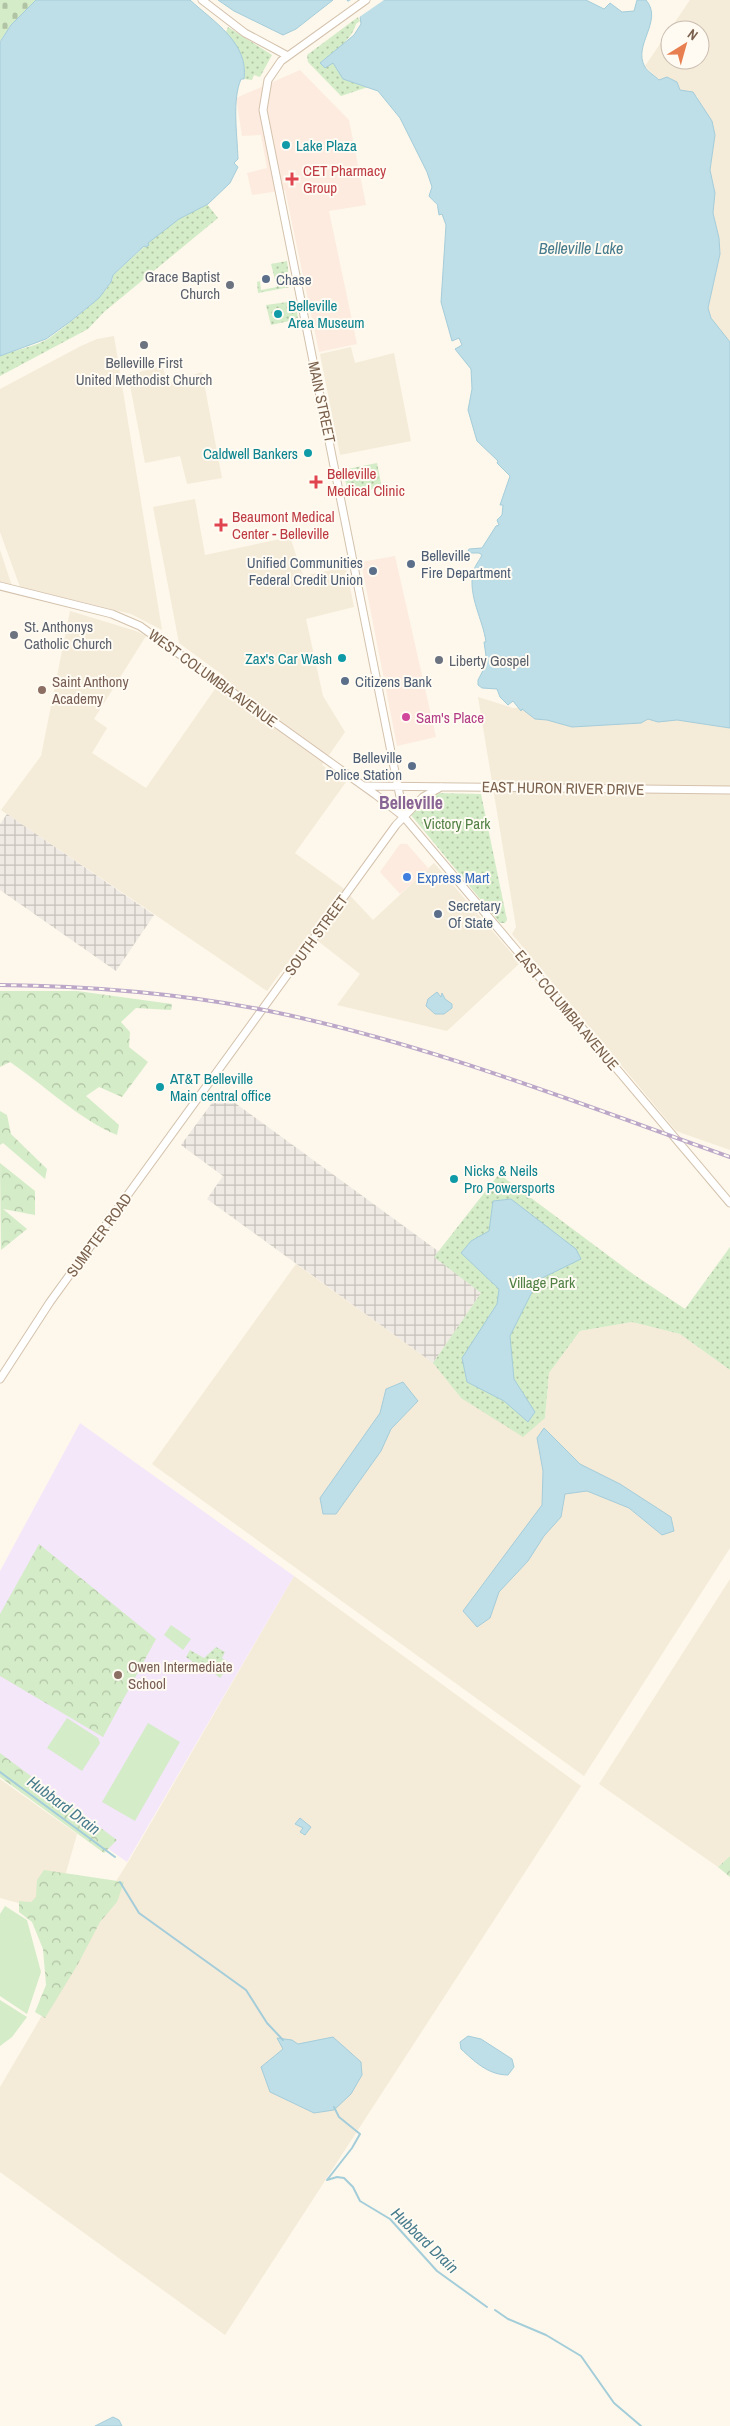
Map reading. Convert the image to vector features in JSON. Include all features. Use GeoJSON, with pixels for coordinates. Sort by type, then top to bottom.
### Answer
{"type":"FeatureCollection","features":[{"type":"Feature","properties":{"kind":"main road"},"geometry":{"type":"LineString","coordinates":[[202,0],[245,33],[286,55],[366,0]]}},
{"type":"Feature","properties":{"kind":"main road","name":"MAIN STREET"},"geometry":{"type":"LineString","coordinates":[[286,55],[270,76],[264,98],[264,117],[328,431],[396,787],[404,817]]}},
{"type":"Feature","properties":{"kind":"main road","name":"WEST COLUMBIA AVENUE"},"geometry":{"type":"LineString","coordinates":[[0,586],[112,614],[140,626],[364,786],[404,817]]}},
{"type":"Feature","properties":{"kind":"main road","name":"EAST HURON RIVER DRIVE"},"geometry":{"type":"LineString","coordinates":[[364,786],[730,790]]}},
{"type":"Feature","properties":{"kind":"main road","name":"SOUTH STREET"},"geometry":{"type":"LineString","coordinates":[[201,1094],[404,817],[423,797],[441,787]]}},
{"type":"Feature","properties":{"kind":"main road","name":"EAST COLUMBIA AVENUE"},"geometry":{"type":"LineString","coordinates":[[404,817],[730,1203]]}},
{"type":"Feature","properties":{"kind":"main road","name":"SUMPTER ROAD"},"geometry":{"type":"LineString","coordinates":[[0,1378],[47,1307],[201,1094]]}},
{"type":"Feature","properties":{"kind":"shaded area"},"geometry":{"type":"Polygon","coordinates":[[[690,0],[730,0],[730,342],[711,318],[708,308],[720,254],[719,238],[713,213],[715,193],[710,170],[715,135],[712,121],[702,109],[697,96],[659,80],[645,66],[660,44],[660,70],[710,70],[710,20],[676,20],[690,0]]]}},
{"type":"Feature","properties":{"kind":"shaded area"},"geometry":{"type":"Polygon","coordinates":[[[300,70],[349,120],[366,205],[329,211],[357,344],[319,352],[285,190],[252,195],[247,173],[267,168],[261,135],[242,136],[236,98],[300,70]]]}},
{"type":"Feature","properties":{"kind":"shaded area"},"geometry":{"type":"Polygon","coordinates":[[[114,336],[162,630],[131,614],[20,587],[0,532],[0,389],[81,346],[97,339],[114,336]]]}},
{"type":"Feature","properties":{"kind":"shaded area"},"geometry":{"type":"Polygon","coordinates":[[[351,347],[355,363],[394,353],[411,441],[340,455],[320,354],[351,347]]]}},
{"type":"Feature","properties":{"kind":"shaded area"},"geometry":{"type":"Polygon","coordinates":[[[162,366],[168,383],[202,372],[222,478],[187,484],[180,456],[145,463],[128,375],[162,366]]]}},
{"type":"Feature","properties":{"kind":"shaded area"},"geometry":{"type":"Polygon","coordinates":[[[195,499],[205,555],[290,537],[303,576],[346,567],[354,607],[306,619],[323,696],[345,732],[322,765],[346,782],[295,853],[343,888],[373,920],[434,863],[520,963],[447,1031],[337,1005],[360,974],[309,934],[267,991],[1,810],[41,756],[70,611],[136,631],[146,636],[94,719],[107,728],[92,753],[146,788],[224,676],[179,643],[153,507],[195,499]]]}},
{"type":"Feature","properties":{"kind":"shaded area"},"geometry":{"type":"Polygon","coordinates":[[[0,550],[12,586],[0,583],[0,550]]]}},
{"type":"Feature","properties":{"kind":"shaded area"},"geometry":{"type":"Polygon","coordinates":[[[395,556],[436,737],[397,746],[361,562],[395,556]]]}},
{"type":"Feature","properties":{"kind":"shaded area"},"geometry":{"type":"Polygon","coordinates":[[[730,695],[730,1150],[676,1131],[512,934],[516,927],[478,697],[513,708],[730,695]]]}},
{"type":"Feature","properties":{"kind":"shaded area"},"geometry":{"type":"Polygon","coordinates":[[[7,814],[154,915],[116,971],[0,890],[0,824],[7,814]]]}},
{"type":"Feature","properties":{"kind":"shaded area"},"geometry":{"type":"Polygon","coordinates":[[[400,844],[407,844],[429,869],[400,894],[380,872],[400,844]]]}},
{"type":"Feature","properties":{"kind":"shaded area"},"geometry":{"type":"Polygon","coordinates":[[[220,1092],[486,1286],[433,1363],[207,1199],[223,1176],[181,1145],[220,1092]]]}},
{"type":"Feature","properties":{"kind":"shaded area"},"geometry":{"type":"Polygon","coordinates":[[[296,1264],[433,1363],[461,1398],[545,1418],[549,1373],[580,1331],[632,1322],[680,1334],[730,1370],[730,1548],[584,1776],[152,1464],[296,1264]]]}},
{"type":"Feature","properties":{"kind":"shaded area","name":"Owen Intermediate School"},"geometry":{"type":"Polygon","coordinates":[[[80,1423],[294,1576],[127,1862],[0,1773],[0,1571],[80,1423]]]}},
{"type":"Feature","properties":{"kind":"shaded area"},"geometry":{"type":"Polygon","coordinates":[[[294,1576],[581,1786],[225,2335],[0,2172],[0,2087],[57,1990],[90,1923],[130,1859],[294,1576]]]}},
{"type":"Feature","properties":{"kind":"shaded area"},"geometry":{"type":"Polygon","coordinates":[[[730,1579],[730,1856],[718,1867],[599,1784],[730,1579]]]}},
{"type":"Feature","properties":{"kind":"shaded area"},"geometry":{"type":"Polygon","coordinates":[[[0,1779],[77,1834],[65,1876],[37,1908],[0,1898],[0,1779]]]}},
{"type":"Feature","properties":{"kind":"green space"},"geometry":{"type":"Polygon","coordinates":[[[0,0],[36,0],[11,25],[0,41],[0,0]]]}},
{"type":"Feature","properties":{"kind":"green space"},"geometry":{"type":"Polygon","coordinates":[[[358,17],[360,21],[356,24],[346,41],[320,63],[333,63],[368,87],[341,96],[308,62],[307,55],[358,17]]]}},
{"type":"Feature","properties":{"kind":"green space"},"geometry":{"type":"Polygon","coordinates":[[[228,27],[272,55],[260,77],[254,75],[252,80],[244,79],[243,59],[226,32],[228,27]]]}},
{"type":"Feature","properties":{"kind":"green space"},"geometry":{"type":"Polygon","coordinates":[[[207,204],[218,218],[104,312],[88,329],[0,376],[0,356],[37,344],[55,334],[97,299],[106,290],[113,275],[146,247],[148,243],[179,219],[207,204]]]}},
{"type":"Feature","properties":{"kind":"green space"},"geometry":{"type":"Polygon","coordinates":[[[287,261],[290,287],[258,293],[257,282],[260,281],[261,290],[277,287],[271,264],[287,261]]]}},
{"type":"Feature","properties":{"kind":"green space"},"geometry":{"type":"Polygon","coordinates":[[[295,301],[298,319],[271,325],[266,305],[295,301]]]}},
{"type":"Feature","properties":{"kind":"green space"},"geometry":{"type":"Polygon","coordinates":[[[377,463],[382,488],[348,493],[343,470],[377,463]]]}},
{"type":"Feature","properties":{"kind":"green space","name":"Victory Park"},"geometry":{"type":"Polygon","coordinates":[[[435,793],[481,794],[507,920],[505,923],[500,923],[411,815],[425,798],[435,793]]]}},
{"type":"Feature","properties":{"kind":"green space"},"geometry":{"type":"Polygon","coordinates":[[[0,991],[77,991],[172,1004],[171,1010],[136,1008],[121,1022],[130,1032],[129,1047],[148,1062],[122,1097],[99,1087],[86,1096],[119,1125],[117,1135],[89,1120],[10,1062],[0,1067],[0,991]]]}},
{"type":"Feature","properties":{"kind":"green space"},"geometry":{"type":"Polygon","coordinates":[[[0,1111],[7,1115],[11,1134],[47,1169],[45,1179],[3,1143],[0,1145],[0,1111]]]}},
{"type":"Feature","properties":{"kind":"green space"},"geometry":{"type":"Polygon","coordinates":[[[0,1163],[35,1191],[35,1215],[3,1209],[27,1229],[1,1250],[0,1163]]]}},
{"type":"Feature","properties":{"kind":"green space","name":"Village Park"},"geometry":{"type":"Polygon","coordinates":[[[499,1174],[633,1274],[685,1309],[730,1247],[730,1370],[680,1334],[632,1322],[580,1331],[549,1373],[545,1418],[523,1437],[461,1398],[433,1363],[481,1293],[434,1257],[499,1174]]]}},
{"type":"Feature","properties":{"kind":"green space"},"geometry":{"type":"Polygon","coordinates":[[[39,1544],[156,1639],[103,1737],[0,1676],[0,1614],[39,1544]]]}},
{"type":"Feature","properties":{"kind":"green space"},"geometry":{"type":"Polygon","coordinates":[[[171,1625],[191,1639],[183,1650],[164,1635],[171,1625]]]}},
{"type":"Feature","properties":{"kind":"green space"},"geometry":{"type":"Polygon","coordinates":[[[216,1647],[225,1652],[222,1658],[230,1664],[220,1678],[203,1664],[200,1667],[186,1657],[190,1650],[204,1658],[216,1647]]]}},
{"type":"Feature","properties":{"kind":"green space"},"geometry":{"type":"Polygon","coordinates":[[[67,1718],[98,1738],[100,1743],[82,1771],[47,1748],[67,1718]]]}},
{"type":"Feature","properties":{"kind":"green space"},"geometry":{"type":"Polygon","coordinates":[[[148,1723],[180,1742],[135,1821],[102,1802],[148,1723]]]}},
{"type":"Feature","properties":{"kind":"green space"},"geometry":{"type":"Polygon","coordinates":[[[0,1753],[117,1840],[104,1853],[0,1777],[0,1753]]]}},
{"type":"Feature","properties":{"kind":"green space"},"geometry":{"type":"Polygon","coordinates":[[[730,1856],[730,1877],[718,1867],[730,1856]]]}},
{"type":"Feature","properties":{"kind":"green space"},"geometry":{"type":"Polygon","coordinates":[[[44,1870],[124,1882],[117,1902],[100,1922],[78,1964],[45,2018],[35,2012],[46,1985],[43,1949],[32,1922],[19,1912],[19,1901],[31,1902],[36,1897],[37,1880],[44,1870]]]}},
{"type":"Feature","properties":{"kind":"green space"},"geometry":{"type":"Polygon","coordinates":[[[5,1906],[27,1920],[41,1972],[27,2014],[0,1996],[0,1914],[5,1906]]]}},
{"type":"Feature","properties":{"kind":"green space"},"geometry":{"type":"Polygon","coordinates":[[[0,2000],[27,2017],[12,2037],[0,2046],[0,2000]]]}},
{"type":"Feature","properties":{"kind":"water"},"geometry":{"type":"Polygon","coordinates":[[[36,0],[190,0],[228,34],[241,55],[244,66],[244,79],[241,79],[238,88],[236,117],[238,159],[234,163],[238,167],[230,183],[208,204],[179,219],[148,243],[149,245],[144,246],[113,275],[111,282],[99,298],[71,321],[46,339],[0,356],[0,42],[11,25],[36,0]]]}},
{"type":"Feature","properties":{"kind":"water"},"geometry":{"type":"Polygon","coordinates":[[[218,0],[333,0],[296,29],[283,35],[234,11],[218,0]]]}},
{"type":"Feature","properties":{"kind":"water","name":"Belleville Lake"},"geometry":{"type":"Polygon","coordinates":[[[347,0],[586,0],[604,9],[610,3],[622,12],[634,11],[637,0],[646,0],[651,8],[652,16],[642,50],[642,59],[645,67],[659,80],[667,77],[677,82],[680,90],[693,92],[712,121],[715,135],[710,170],[715,193],[713,213],[719,238],[720,254],[708,308],[711,318],[730,342],[730,728],[677,720],[658,722],[648,719],[641,723],[572,727],[547,720],[535,719],[522,709],[521,711],[513,701],[508,705],[500,697],[497,689],[482,688],[478,685],[478,680],[487,663],[484,642],[486,642],[474,599],[472,582],[475,566],[482,555],[479,553],[468,553],[468,551],[469,549],[482,548],[496,526],[499,525],[497,520],[502,515],[503,505],[500,505],[510,476],[497,463],[498,461],[477,441],[468,410],[472,389],[471,369],[455,349],[462,345],[459,338],[452,341],[441,302],[446,225],[442,214],[439,215],[437,204],[429,196],[432,187],[427,172],[400,118],[378,91],[343,79],[333,63],[325,68],[320,63],[354,35],[361,24],[360,16],[347,0]]]}},
{"type":"Feature","properties":{"kind":"water"},"geometry":{"type":"Polygon","coordinates":[[[437,992],[441,997],[442,993],[445,999],[452,1004],[452,1008],[444,1014],[435,1014],[426,1006],[428,999],[437,992]]]}},
{"type":"Feature","properties":{"kind":"water"},"geometry":{"type":"Polygon","coordinates":[[[511,1199],[576,1249],[581,1259],[538,1280],[510,1336],[514,1379],[535,1412],[528,1422],[504,1401],[467,1382],[462,1358],[497,1304],[499,1289],[461,1253],[471,1241],[489,1231],[493,1201],[511,1199]]]}},
{"type":"Feature","properties":{"kind":"water"},"geometry":{"type":"Polygon","coordinates":[[[403,1382],[418,1401],[391,1429],[381,1451],[336,1514],[323,1514],[320,1498],[380,1413],[386,1389],[403,1382]]]}},
{"type":"Feature","properties":{"kind":"water"},"geometry":{"type":"Polygon","coordinates":[[[544,1428],[580,1464],[620,1484],[671,1517],[674,1531],[662,1535],[629,1508],[587,1491],[565,1494],[561,1517],[544,1536],[528,1561],[499,1592],[490,1618],[477,1627],[463,1611],[542,1505],[543,1471],[537,1438],[544,1428]]]}},
{"type":"Feature","properties":{"kind":"water"},"geometry":{"type":"Polygon","coordinates":[[[300,1818],[311,1827],[305,1835],[300,1832],[303,1828],[295,1824],[300,1818]]]}},
{"type":"Feature","properties":{"kind":"water"},"geometry":{"type":"Polygon","coordinates":[[[468,2036],[481,2039],[512,2059],[514,2067],[508,2075],[488,2070],[461,2049],[460,2042],[468,2036]]]}},
{"type":"Feature","properties":{"kind":"water"},"geometry":{"type":"Polygon","coordinates":[[[333,2037],[361,2062],[362,2075],[351,2094],[334,2110],[314,2113],[270,2092],[261,2067],[283,2049],[277,2038],[292,2040],[298,2044],[333,2037]]]}},
{"type":"Feature","properties":{"kind":"water"},"geometry":{"type":"Polygon","coordinates":[[[113,2417],[119,2420],[122,2426],[95,2426],[113,2417]]]}},
{"type":"Feature","properties":{"kind":"pier"},"geometry":{"type":"Polygon","coordinates":[[[351,0],[384,0],[358,18],[346,3],[351,0]]]}},
{"type":"Feature","properties":{"kind":"waterway","name":"Hubbard Drain"},"geometry":{"type":"LineString","coordinates":[[0,1772],[115,1857]]}},
{"type":"Feature","properties":{"kind":"waterway","name":"Hubbard Drain"},"geometry":{"type":"LineString","coordinates":[[120,1882],[139,1913],[246,1990],[267,2023],[283,2040]]}},
{"type":"Feature","properties":{"kind":"waterway","name":"Hubbard Drain"},"geometry":{"type":"LineString","coordinates":[[334,2107],[339,2117],[360,2134],[352,2148],[327,2180],[337,2177],[344,2178],[353,2187],[360,2201],[390,2219],[437,2271],[487,2307]]}},
{"type":"Feature","properties":{"kind":"waterway","name":"Hubbard Drain"},"geometry":{"type":"LineString","coordinates":[[495,2310],[508,2319],[546,2335],[581,2356],[614,2403],[641,2426]]}},
{"type":"Feature","properties":{"kind":"railway"},"geometry":{"type":"LineString","coordinates":[[0,985],[133,991],[231,1004],[324,1023],[441,1056],[500,1075],[730,1157]]}},
{"type":"Feature","properties":{"kind":"place","name":"Lake Plaza"},"geometry":{"type":"Point","coordinates":[286,145]}},
{"type":"Feature","properties":{"kind":"place","name":"CET Pharmacy Group"},"geometry":{"type":"Point","coordinates":[292,179]}},
{"type":"Feature","properties":{"kind":"place","name":"Chase"},"geometry":{"type":"Point","coordinates":[266,279]}},
{"type":"Feature","properties":{"kind":"place","name":"Grace Baptist Church"},"geometry":{"type":"Point","coordinates":[230,285]}},
{"type":"Feature","properties":{"kind":"place","name":"Belleville Area Museum"},"geometry":{"type":"Point","coordinates":[278,314]}},
{"type":"Feature","properties":{"kind":"place","name":"Belleville First United Methodist Church"},"geometry":{"type":"Point","coordinates":[144,345]}},
{"type":"Feature","properties":{"kind":"place","name":"Caldwell Bankers"},"geometry":{"type":"Point","coordinates":[308,453]}},
{"type":"Feature","properties":{"kind":"place","name":"Belleville Medical Clinic"},"geometry":{"type":"Point","coordinates":[316,482]}},
{"type":"Feature","properties":{"kind":"place","name":"Beaumont Medical Center - Belleville"},"geometry":{"type":"Point","coordinates":[221,525]}},
{"type":"Feature","properties":{"kind":"place","name":"Belleville Fire Department"},"geometry":{"type":"Point","coordinates":[411,564]}},
{"type":"Feature","properties":{"kind":"place","name":"Unified Communities Federal Credit Union"},"geometry":{"type":"Point","coordinates":[373,571]}},
{"type":"Feature","properties":{"kind":"place","name":"St. Anthonys Catholic Church"},"geometry":{"type":"Point","coordinates":[14,635]}},
{"type":"Feature","properties":{"kind":"place","name":"Zax's Car Wash"},"geometry":{"type":"Point","coordinates":[342,658]}},
{"type":"Feature","properties":{"kind":"place","name":"Liberty Gospel"},"geometry":{"type":"Point","coordinates":[439,660]}},
{"type":"Feature","properties":{"kind":"place","name":"Citizens Bank"},"geometry":{"type":"Point","coordinates":[345,681]}},
{"type":"Feature","properties":{"kind":"place","name":"Saint Anthony Academy"},"geometry":{"type":"Point","coordinates":[42,690]}},
{"type":"Feature","properties":{"kind":"place","name":"Sam's Place"},"geometry":{"type":"Point","coordinates":[406,717]}},
{"type":"Feature","properties":{"kind":"place","name":"Belleville Police Station"},"geometry":{"type":"Point","coordinates":[412,766]}},
{"type":"Feature","properties":{"kind":"place","name":"Express Mart"},"geometry":{"type":"Point","coordinates":[407,877]}},
{"type":"Feature","properties":{"kind":"place","name":"Secretary Of State"},"geometry":{"type":"Point","coordinates":[438,914]}},
{"type":"Feature","properties":{"kind":"place","name":"AT&T Belleville Main central office"},"geometry":{"type":"Point","coordinates":[160,1087]}},
{"type":"Feature","properties":{"kind":"place","name":"Nicks & Neils Pro Powersports"},"geometry":{"type":"Point","coordinates":[454,1179]}},
{"type":"Feature","properties":{"kind":"place","name":"Owen Intermediate School"},"geometry":{"type":"Point","coordinates":[118,1675]}},
{"type":"Feature","properties":{"kind":"district","name":"Belleville"},"geometry":{"type":"Point","coordinates":[411,802]}}]}
